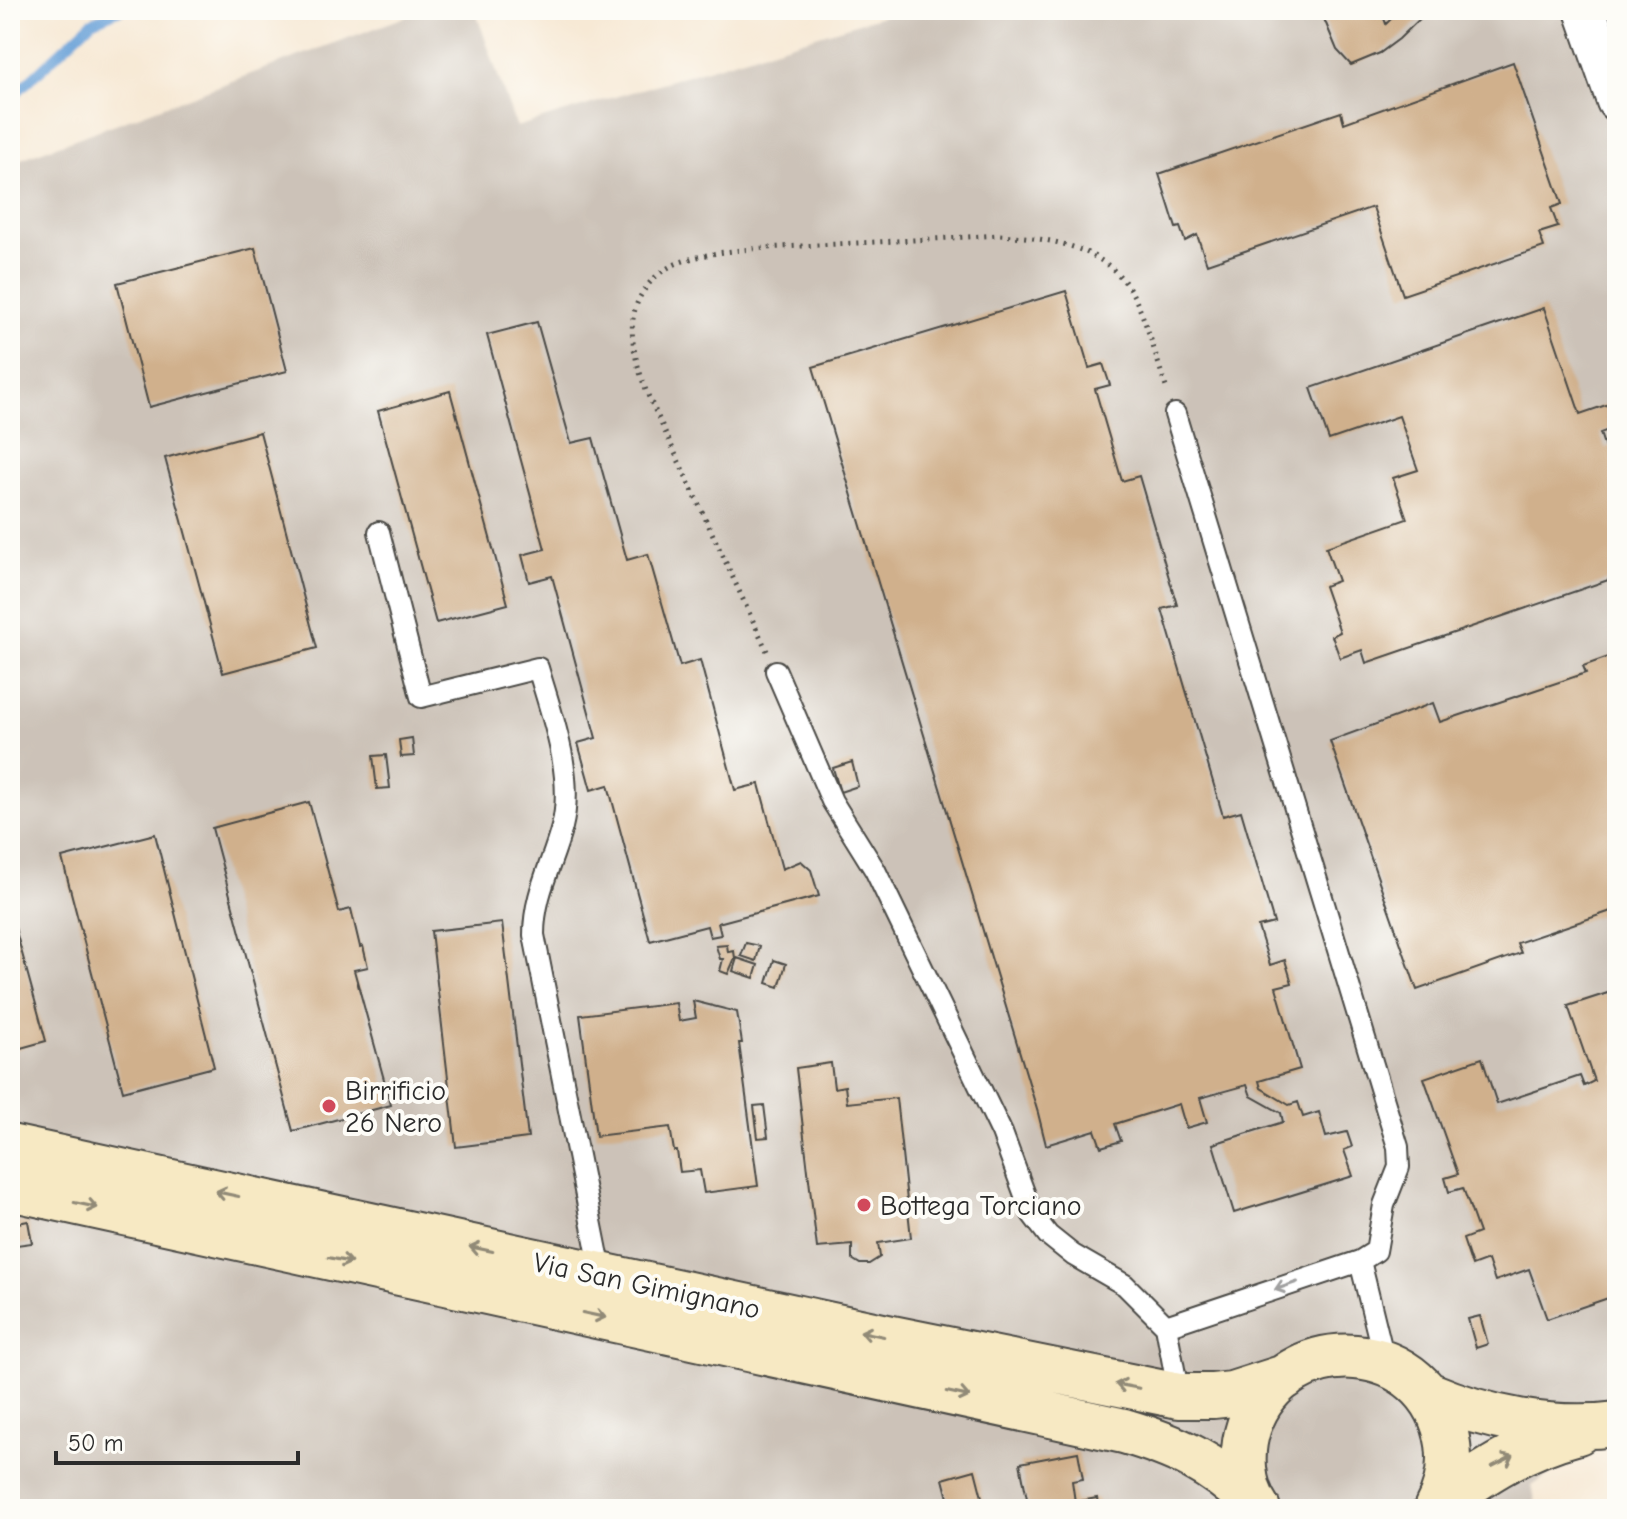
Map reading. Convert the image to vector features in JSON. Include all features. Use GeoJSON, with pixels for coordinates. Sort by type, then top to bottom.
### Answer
{"type":"FeatureCollection","features":[{"type":"Feature","properties":{"kind":"main road","name":"Via San Gimignano"},"geometry":{"type":"LineString","coordinates":[[10,1147],[887,1337],[1179,1396],[1232,1394],[1285,1377],[1330,1357],[1366,1358],[1385,1363]]}},
{"type":"Feature","properties":{"kind":"main road","name":"Via San Gimignano"},"geometry":{"type":"LineString","coordinates":[[10,1188],[1112,1428],[1166,1444],[1192,1456],[1221,1475],[1255,1505]]}},
{"type":"Feature","properties":{"kind":"main road"},"geometry":{"type":"LineString","coordinates":[[1385,1363],[1414,1380],[1428,1394],[1443,1422],[1449,1471],[1437,1507]]}},
{"type":"Feature","properties":{"kind":"main road"},"geometry":{"type":"LineString","coordinates":[[1255,1505],[1244,1468],[1246,1434],[1260,1402],[1285,1377]]}},
{"type":"Feature","properties":{"kind":"main road"},"geometry":{"type":"LineString","coordinates":[[1428,1394],[1467,1409],[1513,1420],[1566,1426],[1608,1425]]}},
{"type":"Feature","properties":{"kind":"main road"},"geometry":{"type":"LineString","coordinates":[[1437,1507],[1493,1466],[1554,1440],[1608,1425]]}},
{"type":"Feature","properties":{"kind":"street"},"geometry":{"type":"LineString","coordinates":[[1585,10],[1617,101]]}},
{"type":"Feature","properties":{"kind":"lane"},"geometry":{"type":"LineString","coordinates":[[1166,1326],[1360,1261],[1376,1251],[1384,1205],[1399,1167],[1398,1147],[1175,414]]}},
{"type":"Feature","properties":{"kind":"lane"},"geometry":{"type":"LineString","coordinates":[[379,532],[421,697],[538,668],[554,722],[566,795],[562,827],[536,905],[534,935],[602,1276]]}},
{"type":"Feature","properties":{"kind":"lane"},"geometry":{"type":"LineString","coordinates":[[776,671],[832,801],[870,861],[996,1118],[1032,1214],[1048,1235],[1073,1255],[1125,1285],[1166,1326],[1179,1396]]}},
{"type":"Feature","properties":{"kind":"lane"},"geometry":{"type":"LineString","coordinates":[[1360,1261],[1385,1363]]}},
{"type":"Feature","properties":{"kind":"path"},"geometry":{"type":"LineString","coordinates":[[776,671],[647,393],[633,350],[633,314],[638,301],[665,269],[695,258],[750,249],[999,235],[1030,237],[1079,248],[1109,267],[1131,291],[1175,414]]}},
{"type":"Feature","properties":{"kind":"shaded area"},"geometry":{"type":"Polygon","coordinates":[[[424,10],[475,10],[516,127],[902,10],[1617,10],[1617,1445],[1585,1450],[1532,1486],[1537,1509],[10,1509],[10,163],[424,10]]]}},
{"type":"Feature","properties":{"kind":"building"},"geometry":{"type":"Polygon","coordinates":[[[1333,10],[1381,10],[1386,24],[1400,10],[1429,10],[1380,53],[1351,65],[1337,50],[1322,14],[1333,10]]]}},
{"type":"Feature","properties":{"kind":"building"},"geometry":{"type":"Polygon","coordinates":[[[1513,62],[1562,204],[1551,208],[1558,227],[1539,233],[1544,247],[1403,295],[1373,207],[1207,264],[1197,235],[1185,241],[1180,227],[1176,228],[1159,174],[1341,112],[1344,123],[1513,62]]]}},
{"type":"Feature","properties":{"kind":"building"},"geometry":{"type":"Polygon","coordinates":[[[255,248],[287,371],[149,407],[117,283],[255,248]]]}},
{"type":"Feature","properties":{"kind":"building"},"geometry":{"type":"Polygon","coordinates":[[[1066,291],[1089,368],[1103,364],[1110,385],[1095,389],[1122,481],[1139,476],[1177,605],[1162,609],[1223,816],[1241,811],[1274,923],[1258,927],[1270,965],[1285,960],[1292,983],[1276,987],[1300,1069],[1259,1081],[1261,1088],[1289,1105],[1298,1102],[1303,1117],[1319,1112],[1326,1137],[1347,1132],[1352,1147],[1344,1150],[1353,1176],[1234,1213],[1213,1144],[1283,1122],[1281,1113],[1251,1096],[1247,1085],[1200,1098],[1207,1122],[1186,1128],[1179,1104],[1115,1124],[1121,1141],[1101,1147],[1095,1130],[1046,1145],[813,367],[1066,291]]]}},
{"type":"Feature","properties":{"kind":"building"},"geometry":{"type":"Polygon","coordinates":[[[1544,308],[1580,414],[1609,404],[1617,427],[1600,433],[1605,448],[1617,444],[1617,577],[1366,663],[1362,650],[1340,658],[1332,636],[1340,632],[1324,586],[1338,581],[1326,547],[1407,519],[1393,478],[1418,470],[1399,416],[1329,440],[1311,388],[1544,308]]]}},
{"type":"Feature","properties":{"kind":"building"},"geometry":{"type":"Polygon","coordinates":[[[537,322],[571,443],[593,438],[627,560],[648,554],[680,666],[700,660],[735,790],[759,784],[782,869],[801,861],[811,870],[819,896],[718,923],[721,935],[710,937],[707,926],[650,941],[608,785],[591,790],[578,743],[596,738],[552,576],[529,582],[522,555],[545,549],[487,335],[537,322]]]}},
{"type":"Feature","properties":{"kind":"building"},"geometry":{"type":"Polygon","coordinates":[[[450,391],[508,604],[436,623],[378,411],[450,391]]]}},
{"type":"Feature","properties":{"kind":"building"},"geometry":{"type":"Polygon","coordinates":[[[260,432],[317,648],[223,673],[165,458],[260,432]]]}},
{"type":"Feature","properties":{"kind":"building"},"geometry":{"type":"Polygon","coordinates":[[[1617,654],[1617,909],[1517,943],[1521,953],[1417,990],[1330,741],[1433,703],[1440,722],[1586,673],[1583,666],[1617,654]]]}},
{"type":"Feature","properties":{"kind":"building"},"geometry":{"type":"Polygon","coordinates":[[[412,738],[414,756],[401,757],[399,740],[412,738]]]}},
{"type":"Feature","properties":{"kind":"building"},"geometry":{"type":"Polygon","coordinates":[[[386,755],[390,788],[377,789],[373,756],[386,755]]]}},
{"type":"Feature","properties":{"kind":"building"},"geometry":{"type":"Polygon","coordinates":[[[852,762],[858,786],[840,792],[833,768],[852,762]]]}},
{"type":"Feature","properties":{"kind":"building"},"geometry":{"type":"Polygon","coordinates":[[[309,802],[339,912],[351,909],[360,947],[363,946],[368,967],[354,970],[391,1105],[293,1131],[212,828],[309,802]]]}},
{"type":"Feature","properties":{"kind":"building"},"geometry":{"type":"Polygon","coordinates":[[[155,834],[214,1067],[123,1091],[62,858],[155,834]]]}},
{"type":"Feature","properties":{"kind":"building"},"geometry":{"type":"Polygon","coordinates":[[[10,914],[46,1041],[10,1051],[10,914]]]}},
{"type":"Feature","properties":{"kind":"building"},"geometry":{"type":"Polygon","coordinates":[[[502,923],[528,1138],[456,1147],[431,931],[502,923]]]}},
{"type":"Feature","properties":{"kind":"building"},"geometry":{"type":"Polygon","coordinates":[[[746,943],[760,946],[756,961],[741,956],[746,943]]]}},
{"type":"Feature","properties":{"kind":"building"},"geometry":{"type":"Polygon","coordinates":[[[727,945],[728,952],[734,951],[735,958],[728,974],[720,971],[723,959],[720,959],[716,946],[727,945]]]}},
{"type":"Feature","properties":{"kind":"building"},"geometry":{"type":"Polygon","coordinates":[[[737,958],[758,965],[754,978],[733,971],[737,958]]]}},
{"type":"Feature","properties":{"kind":"building"},"geometry":{"type":"Polygon","coordinates":[[[774,960],[786,964],[779,987],[767,983],[774,960]]]}},
{"type":"Feature","properties":{"kind":"building"},"geometry":{"type":"Polygon","coordinates":[[[1617,990],[1617,1295],[1547,1319],[1529,1269],[1495,1281],[1488,1260],[1472,1266],[1463,1239],[1479,1233],[1463,1188],[1449,1192],[1445,1178],[1458,1174],[1424,1078],[1482,1058],[1497,1104],[1580,1076],[1584,1086],[1594,1081],[1568,1006],[1617,990]]]}},
{"type":"Feature","properties":{"kind":"building"},"geometry":{"type":"Polygon","coordinates":[[[693,1001],[737,1012],[758,1186],[704,1193],[700,1170],[680,1172],[670,1127],[596,1136],[580,1015],[676,1003],[679,1021],[696,1018],[693,1001]]]}},
{"type":"Feature","properties":{"kind":"building"},"geometry":{"type":"Polygon","coordinates":[[[831,1063],[834,1088],[845,1086],[847,1103],[896,1098],[911,1238],[878,1243],[880,1257],[869,1264],[860,1264],[852,1259],[852,1245],[817,1248],[796,1068],[831,1063]]]}},
{"type":"Feature","properties":{"kind":"building"},"geometry":{"type":"Polygon","coordinates":[[[764,1105],[768,1137],[758,1138],[754,1106],[764,1105]]]}},
{"type":"Feature","properties":{"kind":"building"},"geometry":{"type":"Polygon","coordinates":[[[28,1221],[32,1243],[17,1245],[13,1224],[28,1221]]]}},
{"type":"Feature","properties":{"kind":"building"},"geometry":{"type":"Polygon","coordinates":[[[1480,1316],[1488,1344],[1476,1348],[1468,1319],[1480,1316]]]}},
{"type":"Feature","properties":{"kind":"building"},"geometry":{"type":"Polygon","coordinates":[[[1078,1452],[1083,1479],[1072,1481],[1075,1502],[1097,1498],[1099,1509],[1029,1509],[1020,1463],[1078,1452]]]}},
{"type":"Feature","properties":{"kind":"building"},"geometry":{"type":"Polygon","coordinates":[[[975,1470],[985,1509],[931,1509],[929,1502],[948,1498],[943,1479],[975,1470]]]}},
{"type":"Feature","properties":{"kind":"waterway"},"geometry":{"type":"LineString","coordinates":[[10,96],[92,22],[120,10]]}},
{"type":"Feature","properties":{"kind":"place","name":"Birrificio 26 Nero"},"geometry":{"type":"Point","coordinates":[329,1106]}},
{"type":"Feature","properties":{"kind":"place","name":"Bottega Torciano"},"geometry":{"type":"Point","coordinates":[864,1205]}}]}
